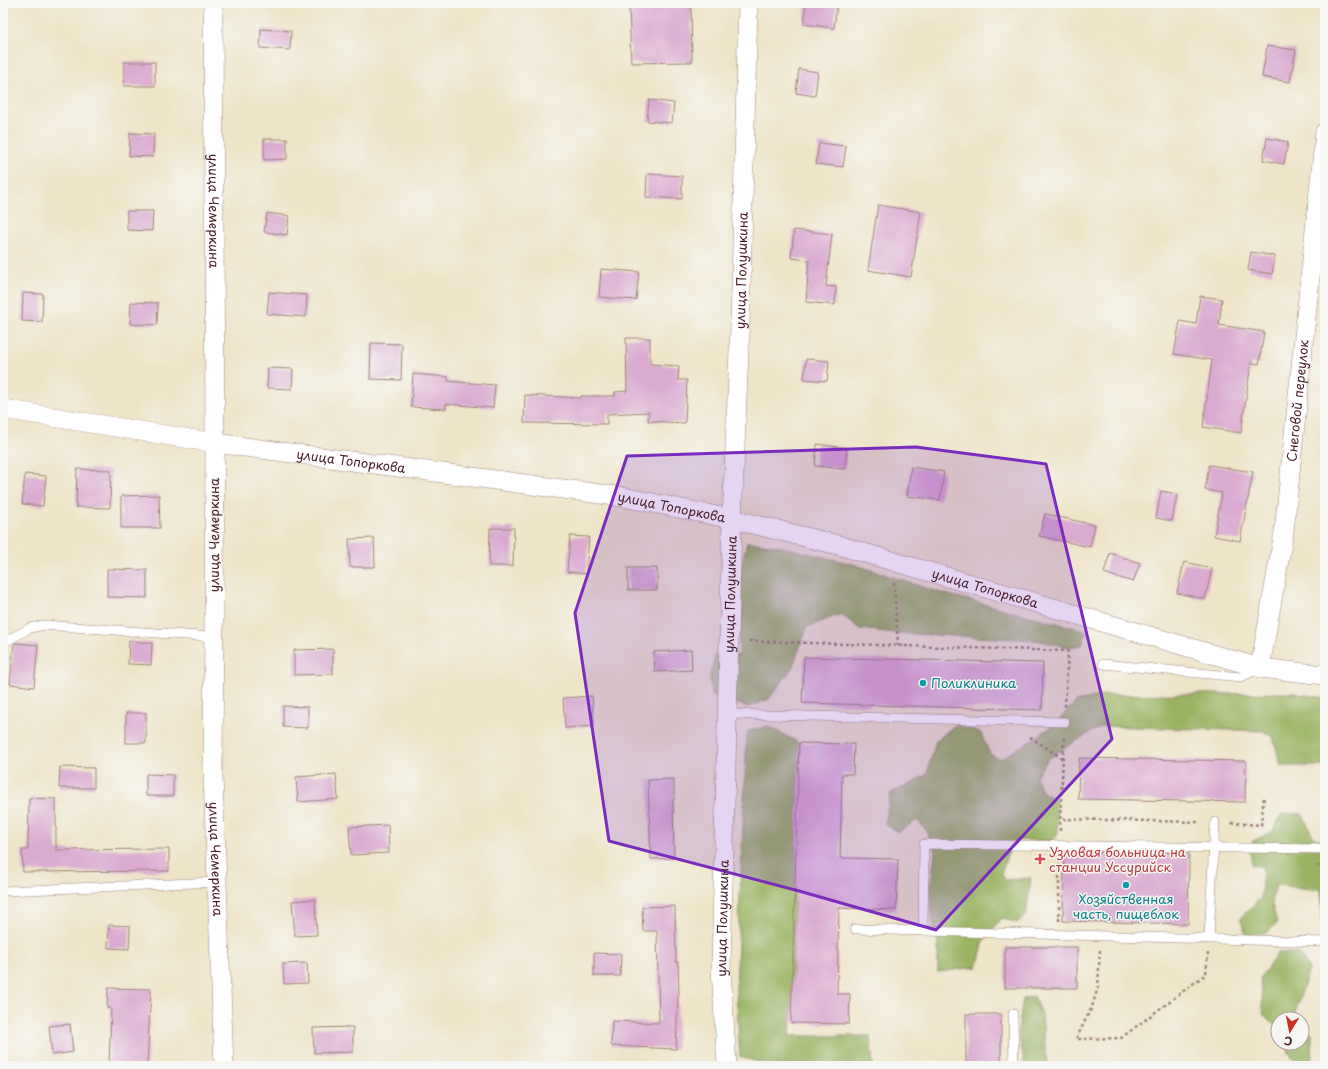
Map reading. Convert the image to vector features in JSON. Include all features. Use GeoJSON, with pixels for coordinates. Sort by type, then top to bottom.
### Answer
{"type":"FeatureCollection","features":[{"type":"Feature","properties":{"kind":"street","name":"улица Чемеркина"},"geometry":{"type":"LineString","coordinates":[[213,3],[215,444],[213,777],[224,1066]]}},
{"type":"Feature","properties":{"kind":"street","name":"улица Полушкина"},"geometry":{"type":"LineString","coordinates":[[727,1066],[721,969],[732,519],[740,326],[748,3]]}},
{"type":"Feature","properties":{"kind":"street","name":"Снеговой переулок"},"geometry":{"type":"LineString","coordinates":[[1260,668],[1284,532],[1325,132]]}},
{"type":"Feature","properties":{"kind":"street","name":"улица Топоркова"},"geometry":{"type":"LineString","coordinates":[[3,409],[215,444],[623,497],[732,519],[838,545],[1260,668],[1325,675]]}},
{"type":"Feature","properties":{"kind":"lane"},"geometry":{"type":"LineString","coordinates":[[3,643],[30,628],[44,625],[214,637]]}},
{"type":"Feature","properties":{"kind":"lane"},"geometry":{"type":"LineString","coordinates":[[1103,664],[1241,677],[1260,668]]}},
{"type":"Feature","properties":{"kind":"lane"},"geometry":{"type":"LineString","coordinates":[[727,714],[1065,722]]}},
{"type":"Feature","properties":{"kind":"lane"},"geometry":{"type":"LineString","coordinates":[[1209,938],[1215,822]]}},
{"type":"Feature","properties":{"kind":"lane"},"geometry":{"type":"LineString","coordinates":[[923,931],[924,844],[1325,849]]}},
{"type":"Feature","properties":{"kind":"lane"},"geometry":{"type":"LineString","coordinates":[[3,891],[217,882]]}},
{"type":"Feature","properties":{"kind":"lane"},"geometry":{"type":"LineString","coordinates":[[855,929],[1325,942]]}},
{"type":"Feature","properties":{"kind":"lane"},"geometry":{"type":"LineString","coordinates":[[1013,1014],[1014,1066]]}},
{"type":"Feature","properties":{"kind":"path"},"geometry":{"type":"LineString","coordinates":[[892,561],[898,646]]}},
{"type":"Feature","properties":{"kind":"path"},"geometry":{"type":"LineString","coordinates":[[729,640],[1068,651],[1059,846],[1059,935]]}},
{"type":"Feature","properties":{"kind":"path"},"geometry":{"type":"LineString","coordinates":[[1005,720],[1063,759]]}},
{"type":"Feature","properties":{"kind":"path"},"geometry":{"type":"LineString","coordinates":[[1060,819],[1261,824],[1264,796]]}},
{"type":"Feature","properties":{"kind":"path"},"geometry":{"type":"LineString","coordinates":[[1101,936],[1098,986],[1092,1007],[1076,1039],[1121,1038],[1206,974],[1209,938]]}},
{"type":"Feature","properties":{"kind":"highlighted area"},"geometry":{"type":"Polygon","coordinates":[[[916,447],[1046,464],[1112,739],[936,930],[799,891],[609,841],[575,613],[627,456],[916,447]]]}},
{"type":"Feature","properties":{"kind":"green space"},"geometry":{"type":"Polygon","coordinates":[[[747,542],[778,546],[856,565],[941,593],[1087,631],[1082,645],[1069,647],[1035,640],[896,633],[860,629],[841,614],[807,627],[792,668],[769,699],[748,707],[711,695],[710,676],[716,653],[739,656],[739,577],[747,542]]]}},
{"type":"Feature","properties":{"kind":"green space"},"geometry":{"type":"Polygon","coordinates":[[[1293,693],[1325,698],[1325,766],[1281,766],[1273,737],[1263,731],[1102,726],[1048,759],[1036,776],[1042,792],[1055,799],[1058,833],[1052,841],[1017,840],[1007,855],[1001,875],[1006,880],[1031,878],[1026,915],[1017,923],[1001,918],[984,941],[977,967],[938,972],[938,944],[932,916],[931,884],[935,852],[927,831],[917,820],[898,832],[885,824],[891,793],[909,785],[927,774],[936,741],[955,725],[980,732],[990,754],[1000,759],[1051,727],[1076,702],[1104,695],[1293,693]]]}},
{"type":"Feature","properties":{"kind":"green space"},"geometry":{"type":"Polygon","coordinates":[[[768,726],[799,743],[791,1023],[789,1036],[870,1036],[873,1065],[771,1065],[740,1057],[736,990],[747,732],[768,726]]]}},
{"type":"Feature","properties":{"kind":"green space"},"geometry":{"type":"Polygon","coordinates":[[[1282,814],[1302,814],[1314,838],[1325,841],[1325,933],[1323,933],[1321,890],[1276,885],[1271,901],[1277,923],[1268,932],[1246,935],[1240,918],[1261,898],[1263,867],[1252,865],[1250,852],[1253,841],[1272,832],[1282,814]]]}},
{"type":"Feature","properties":{"kind":"green space"},"geometry":{"type":"Polygon","coordinates":[[[1278,953],[1299,953],[1309,969],[1296,1011],[1270,1011],[1270,1021],[1264,1016],[1260,978],[1278,953]]]}},
{"type":"Feature","properties":{"kind":"green space"},"geometry":{"type":"Polygon","coordinates":[[[1034,996],[1042,1018],[1047,1066],[1025,1066],[1018,1031],[1023,999],[1034,996]]]}},
{"type":"Feature","properties":{"kind":"green space"},"geometry":{"type":"Polygon","coordinates":[[[1310,1032],[1312,1033],[1311,1066],[1298,1066],[1289,1051],[1310,1051],[1310,1032]]]}},
{"type":"Feature","properties":{"kind":"building"},"geometry":{"type":"Polygon","coordinates":[[[629,3],[691,3],[692,62],[631,63],[629,3]]]}},
{"type":"Feature","properties":{"kind":"building"},"geometry":{"type":"Polygon","coordinates":[[[806,3],[837,4],[834,28],[804,24],[806,3]]]}},
{"type":"Feature","properties":{"kind":"building"},"geometry":{"type":"Polygon","coordinates":[[[261,29],[291,31],[290,50],[260,48],[261,29]]]}},
{"type":"Feature","properties":{"kind":"building"},"geometry":{"type":"Polygon","coordinates":[[[1267,46],[1296,50],[1290,82],[1262,77],[1267,46]]]}},
{"type":"Feature","properties":{"kind":"building"},"geometry":{"type":"Polygon","coordinates":[[[124,62],[155,62],[155,86],[124,86],[124,62]]]}},
{"type":"Feature","properties":{"kind":"building"},"geometry":{"type":"Polygon","coordinates":[[[799,69],[818,72],[815,96],[796,93],[799,69]]]}},
{"type":"Feature","properties":{"kind":"building"},"geometry":{"type":"Polygon","coordinates":[[[649,100],[674,103],[672,123],[647,121],[649,100]]]}},
{"type":"Feature","properties":{"kind":"building"},"geometry":{"type":"Polygon","coordinates":[[[130,133],[154,134],[153,157],[129,156],[130,133]]]}},
{"type":"Feature","properties":{"kind":"building"},"geometry":{"type":"Polygon","coordinates":[[[1267,138],[1288,142],[1284,164],[1263,160],[1267,138]]]}},
{"type":"Feature","properties":{"kind":"building"},"geometry":{"type":"Polygon","coordinates":[[[264,139],[287,139],[287,159],[264,160],[264,139]]]}},
{"type":"Feature","properties":{"kind":"building"},"geometry":{"type":"Polygon","coordinates":[[[819,143],[846,146],[843,167],[816,164],[819,143]]]}},
{"type":"Feature","properties":{"kind":"building"},"geometry":{"type":"Polygon","coordinates":[[[647,174],[682,176],[682,199],[646,197],[647,174]]]}},
{"type":"Feature","properties":{"kind":"building"},"geometry":{"type":"Polygon","coordinates":[[[878,205],[921,212],[911,277],[868,270],[878,205]]]}},
{"type":"Feature","properties":{"kind":"building"},"geometry":{"type":"Polygon","coordinates":[[[127,211],[153,211],[152,231],[127,230],[127,211]]]}},
{"type":"Feature","properties":{"kind":"building"},"geometry":{"type":"Polygon","coordinates":[[[267,213],[289,216],[287,235],[264,232],[267,213]]]}},
{"type":"Feature","properties":{"kind":"building"},"geometry":{"type":"Polygon","coordinates":[[[794,230],[832,234],[826,286],[836,287],[835,305],[806,302],[809,260],[791,258],[794,230]]]}},
{"type":"Feature","properties":{"kind":"building"},"geometry":{"type":"Polygon","coordinates":[[[1251,252],[1275,256],[1272,274],[1248,270],[1251,252]]]}},
{"type":"Feature","properties":{"kind":"building"},"geometry":{"type":"Polygon","coordinates":[[[601,269],[639,272],[636,300],[599,297],[601,269]]]}},
{"type":"Feature","properties":{"kind":"building"},"geometry":{"type":"Polygon","coordinates":[[[269,292],[307,295],[306,317],[267,314],[269,292]]]}},
{"type":"Feature","properties":{"kind":"building"},"geometry":{"type":"Polygon","coordinates":[[[23,293],[43,294],[42,322],[22,321],[23,293]]]}},
{"type":"Feature","properties":{"kind":"building"},"geometry":{"type":"Polygon","coordinates":[[[1200,296],[1222,299],[1219,325],[1264,332],[1259,364],[1251,363],[1241,433],[1203,427],[1212,360],[1174,354],[1180,321],[1196,324],[1200,296]]]}},
{"type":"Feature","properties":{"kind":"building"},"geometry":{"type":"Polygon","coordinates":[[[131,302],[158,303],[157,325],[130,324],[131,302]]]}},
{"type":"Feature","properties":{"kind":"building"},"geometry":{"type":"Polygon","coordinates":[[[626,338],[650,338],[650,364],[679,366],[678,380],[687,380],[685,423],[648,421],[649,412],[607,414],[607,424],[524,423],[525,395],[581,398],[581,396],[615,396],[615,392],[627,391],[626,338]]]}},
{"type":"Feature","properties":{"kind":"building"},"geometry":{"type":"Polygon","coordinates":[[[371,343],[402,344],[401,380],[370,379],[371,343]]]}},
{"type":"Feature","properties":{"kind":"building"},"geometry":{"type":"Polygon","coordinates":[[[806,359],[829,361],[827,381],[804,379],[806,359]]]}},
{"type":"Feature","properties":{"kind":"building"},"geometry":{"type":"Polygon","coordinates":[[[268,368],[293,369],[292,389],[267,388],[268,368]]]}},
{"type":"Feature","properties":{"kind":"building"},"geometry":{"type":"Polygon","coordinates":[[[413,374],[448,377],[448,381],[495,385],[493,408],[446,404],[446,409],[411,407],[413,374]]]}},
{"type":"Feature","properties":{"kind":"building"},"geometry":{"type":"Polygon","coordinates":[[[817,444],[847,448],[845,469],[815,466],[817,444]]]}},
{"type":"Feature","properties":{"kind":"building"},"geometry":{"type":"Polygon","coordinates":[[[1209,465],[1253,472],[1240,541],[1214,536],[1222,493],[1205,490],[1209,465]]]}},
{"type":"Feature","properties":{"kind":"building"},"geometry":{"type":"Polygon","coordinates":[[[911,467],[944,472],[940,500],[907,496],[911,467]]]}},
{"type":"Feature","properties":{"kind":"building"},"geometry":{"type":"Polygon","coordinates":[[[77,469],[111,470],[110,508],[76,507],[77,469]]]}},
{"type":"Feature","properties":{"kind":"building"},"geometry":{"type":"Polygon","coordinates":[[[25,474],[46,476],[43,506],[22,504],[25,474]]]}},
{"type":"Feature","properties":{"kind":"building"},"geometry":{"type":"Polygon","coordinates":[[[1161,491],[1177,494],[1172,521],[1156,518],[1161,491]]]}},
{"type":"Feature","properties":{"kind":"building"},"geometry":{"type":"Polygon","coordinates":[[[159,495],[160,528],[121,528],[121,496],[159,495]]]}},
{"type":"Feature","properties":{"kind":"building"},"geometry":{"type":"Polygon","coordinates":[[[1045,514],[1095,525],[1090,547],[1039,536],[1045,514]]]}},
{"type":"Feature","properties":{"kind":"building"},"geometry":{"type":"Polygon","coordinates":[[[490,528],[514,528],[513,566],[489,566],[490,528]]]}},
{"type":"Feature","properties":{"kind":"building"},"geometry":{"type":"Polygon","coordinates":[[[570,536],[589,537],[586,574],[567,572],[570,536]]]}},
{"type":"Feature","properties":{"kind":"building"},"geometry":{"type":"Polygon","coordinates":[[[374,538],[375,567],[350,567],[349,539],[374,538]]]}},
{"type":"Feature","properties":{"kind":"building"},"geometry":{"type":"Polygon","coordinates":[[[1110,553],[1140,563],[1133,582],[1104,573],[1110,553]]]}},
{"type":"Feature","properties":{"kind":"building"},"geometry":{"type":"Polygon","coordinates":[[[1184,562],[1212,568],[1205,599],[1177,593],[1184,562]]]}},
{"type":"Feature","properties":{"kind":"building"},"geometry":{"type":"Polygon","coordinates":[[[628,568],[657,568],[657,590],[628,590],[628,568]]]}},
{"type":"Feature","properties":{"kind":"building"},"geometry":{"type":"Polygon","coordinates":[[[107,569],[147,570],[147,598],[107,597],[107,569]]]}},
{"type":"Feature","properties":{"kind":"building"},"geometry":{"type":"Polygon","coordinates":[[[129,641],[152,643],[151,665],[128,664],[129,641]]]}},
{"type":"Feature","properties":{"kind":"building"},"geometry":{"type":"Polygon","coordinates":[[[15,643],[38,645],[34,687],[10,684],[15,643]]]}},
{"type":"Feature","properties":{"kind":"building"},"geometry":{"type":"Polygon","coordinates":[[[333,649],[333,674],[294,675],[294,650],[333,649]]]}},
{"type":"Feature","properties":{"kind":"building"},"geometry":{"type":"Polygon","coordinates":[[[691,650],[692,670],[655,672],[654,652],[691,650]]]}},
{"type":"Feature","properties":{"kind":"building","name":"Поликлиника"},"geometry":{"type":"Polygon","coordinates":[[[804,657],[1043,663],[1042,710],[802,703],[804,657]]]}},
{"type":"Feature","properties":{"kind":"building"},"geometry":{"type":"Polygon","coordinates":[[[592,696],[594,726],[565,728],[563,698],[592,696]]]}},
{"type":"Feature","properties":{"kind":"building"},"geometry":{"type":"Polygon","coordinates":[[[283,706],[308,707],[308,728],[283,727],[283,706]]]}},
{"type":"Feature","properties":{"kind":"building"},"geometry":{"type":"Polygon","coordinates":[[[126,713],[146,713],[146,743],[126,743],[126,713]]]}},
{"type":"Feature","properties":{"kind":"building"},"geometry":{"type":"Polygon","coordinates":[[[799,743],[854,744],[853,774],[842,774],[840,858],[898,859],[896,910],[839,908],[837,994],[850,994],[849,1024],[791,1023],[799,743]]]}},
{"type":"Feature","properties":{"kind":"building"},"geometry":{"type":"Polygon","coordinates":[[[1079,758],[1246,761],[1245,802],[1078,799],[1079,758]]]}},
{"type":"Feature","properties":{"kind":"building"},"geometry":{"type":"Polygon","coordinates":[[[60,767],[94,768],[94,788],[59,788],[60,767]]]}},
{"type":"Feature","properties":{"kind":"building"},"geometry":{"type":"Polygon","coordinates":[[[146,774],[173,775],[173,796],[146,796],[146,774]]]}},
{"type":"Feature","properties":{"kind":"building"},"geometry":{"type":"Polygon","coordinates":[[[336,774],[338,799],[298,802],[296,777],[336,774]]]}},
{"type":"Feature","properties":{"kind":"building"},"geometry":{"type":"Polygon","coordinates":[[[674,779],[674,858],[651,859],[648,780],[674,779]]]}},
{"type":"Feature","properties":{"kind":"building"},"geometry":{"type":"Polygon","coordinates":[[[29,798],[56,799],[56,850],[169,849],[169,871],[23,872],[22,850],[28,850],[29,798]]]}},
{"type":"Feature","properties":{"kind":"building"},"geometry":{"type":"Polygon","coordinates":[[[388,825],[389,853],[351,855],[349,827],[388,825]]]}},
{"type":"Feature","properties":{"kind":"building","name":"Хозяйственная часть, пищеблок"},"geometry":{"type":"Polygon","coordinates":[[[1064,852],[1189,853],[1188,924],[1063,921],[1064,852]]]}},
{"type":"Feature","properties":{"kind":"building"},"geometry":{"type":"Polygon","coordinates":[[[315,899],[317,935],[295,936],[292,901],[315,899]]]}},
{"type":"Feature","properties":{"kind":"building"},"geometry":{"type":"Polygon","coordinates":[[[675,906],[676,962],[678,962],[679,995],[676,1049],[611,1046],[612,1021],[659,1023],[657,931],[643,931],[642,907],[675,906]]]}},
{"type":"Feature","properties":{"kind":"building"},"geometry":{"type":"Polygon","coordinates":[[[109,925],[130,926],[129,949],[108,948],[109,925]]]}},
{"type":"Feature","properties":{"kind":"building"},"geometry":{"type":"Polygon","coordinates":[[[1005,947],[1077,947],[1077,988],[1005,988],[1005,947]]]}},
{"type":"Feature","properties":{"kind":"building"},"geometry":{"type":"Polygon","coordinates":[[[594,953],[621,954],[620,976],[594,976],[594,953]]]}},
{"type":"Feature","properties":{"kind":"building"},"geometry":{"type":"Polygon","coordinates":[[[307,963],[308,983],[284,984],[283,964],[307,963]]]}},
{"type":"Feature","properties":{"kind":"building"},"geometry":{"type":"Polygon","coordinates":[[[108,988],[151,989],[147,1066],[109,1066],[111,1008],[107,1008],[108,988]]]}},
{"type":"Feature","properties":{"kind":"building"},"geometry":{"type":"Polygon","coordinates":[[[966,1014],[1001,1014],[1001,1066],[966,1066],[966,1014]]]}},
{"type":"Feature","properties":{"kind":"building"},"geometry":{"type":"Polygon","coordinates":[[[70,1024],[73,1052],[52,1055],[49,1026],[70,1024]]]}},
{"type":"Feature","properties":{"kind":"building"},"geometry":{"type":"Polygon","coordinates":[[[353,1027],[353,1052],[314,1053],[313,1028],[353,1027]]]}},
{"type":"Feature","properties":{"kind":"place","name":"Поликлиника"},"geometry":{"type":"Point","coordinates":[923,683]}},
{"type":"Feature","properties":{"kind":"place","name":"Узловая больница на станции Уссурийск"},"geometry":{"type":"Point","coordinates":[1040,859]}},
{"type":"Feature","properties":{"kind":"place","name":"Хозяйственная часть, пищеблок"},"geometry":{"type":"Point","coordinates":[1126,885]}}]}
